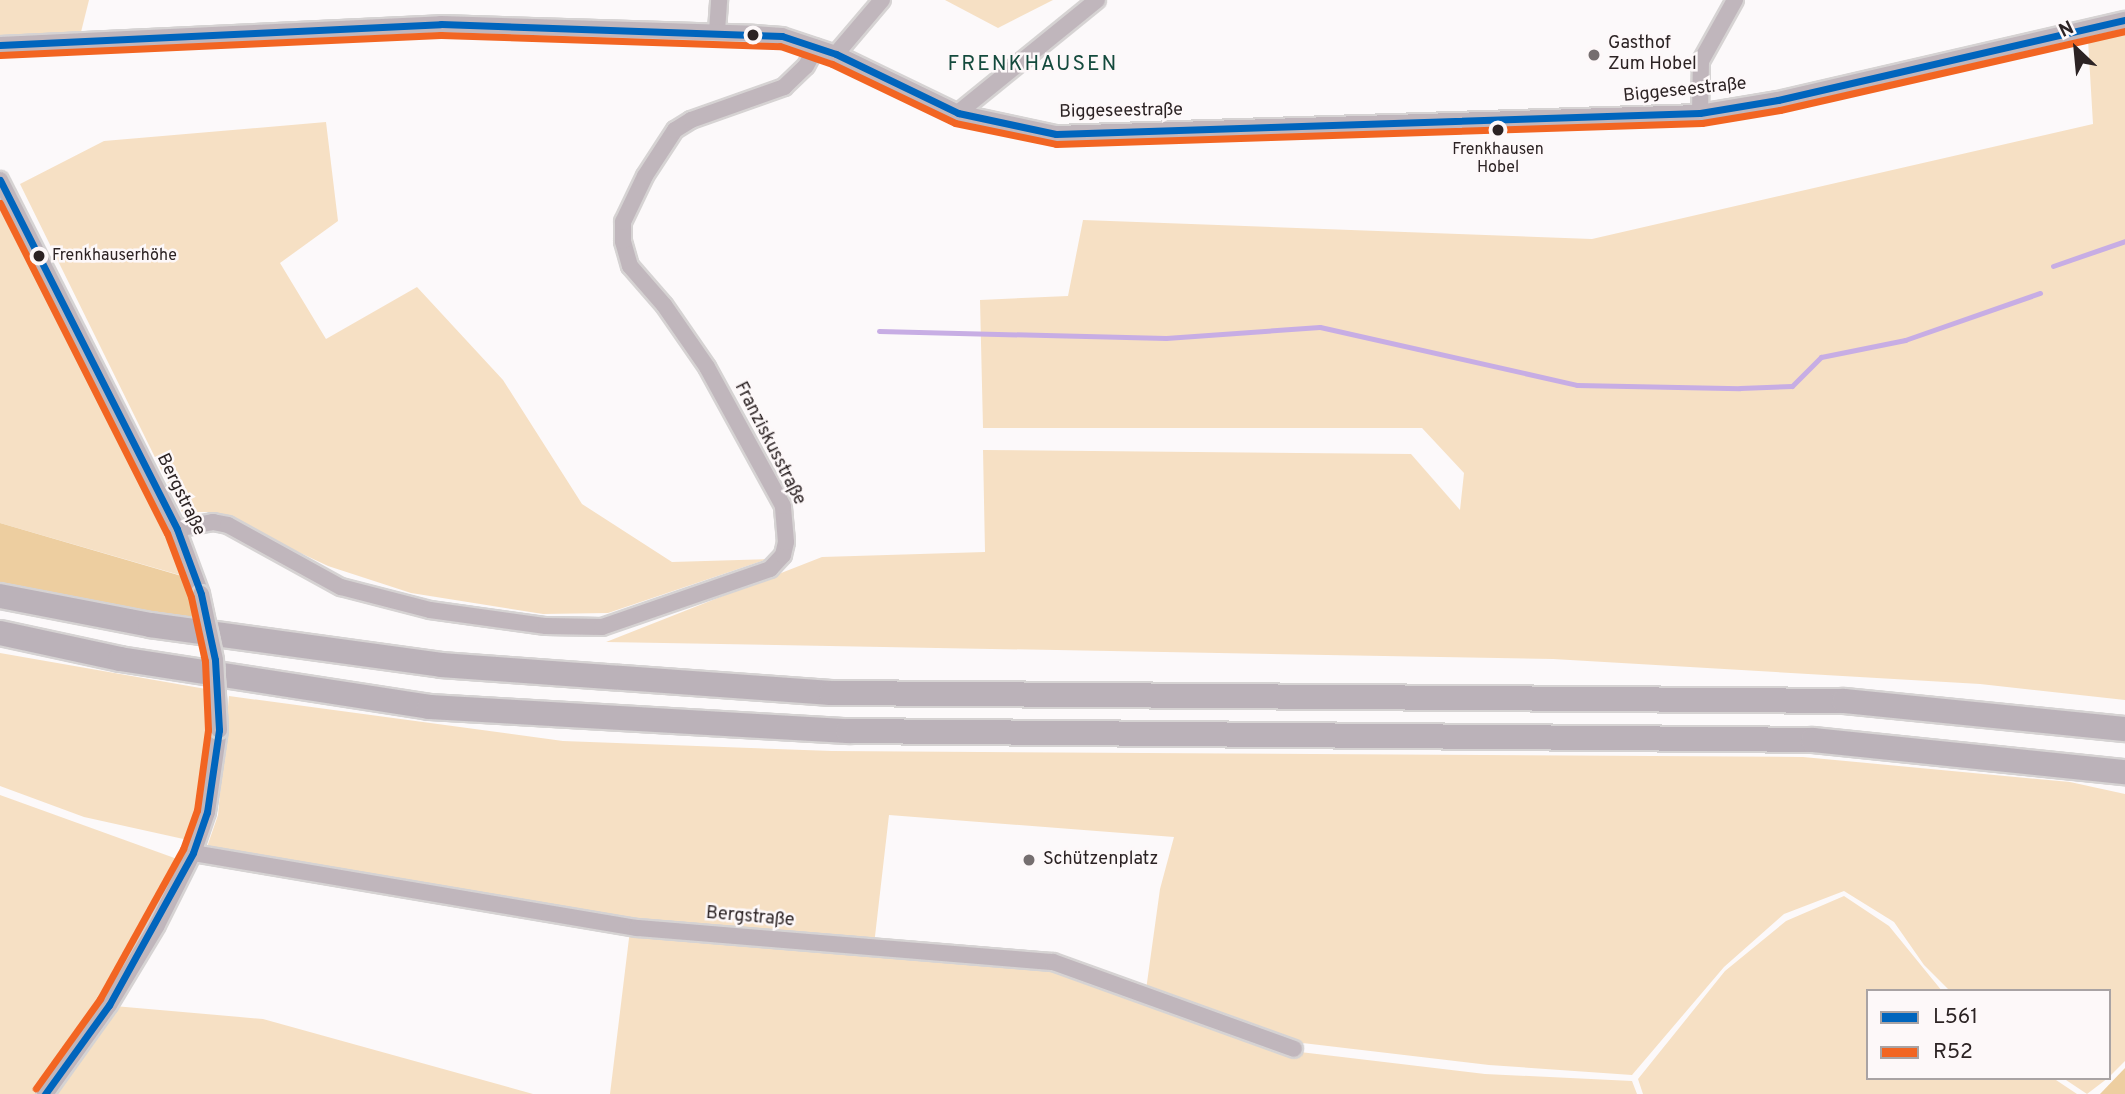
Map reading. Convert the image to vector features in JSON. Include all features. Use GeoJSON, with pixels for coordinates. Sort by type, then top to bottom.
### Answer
{"type":"FeatureCollection","features":[{"type":"Feature","properties":{"kind":"highway"},"geometry":{"type":"LineString","coordinates":[[0,596],[150,625],[441,665],[817,692],[1844,701],[2125,729]]}},
{"type":"Feature","properties":{"kind":"highway"},"geometry":{"type":"LineString","coordinates":[[0,633],[120,659],[429,707],[848,731],[1813,740],[2125,772]]}},
{"type":"Feature","properties":{"kind":"street"},"geometry":{"type":"LineString","coordinates":[[717,31],[719,0]]}},
{"type":"Feature","properties":{"kind":"street"},"geometry":{"type":"LineString","coordinates":[[836,54],[882,0]]}},
{"type":"Feature","properties":{"kind":"street"},"geometry":{"type":"LineString","coordinates":[[958,113],[1097,0]]}},
{"type":"Feature","properties":{"kind":"street"},"geometry":{"type":"LineString","coordinates":[[1700,113],[1701,61],[1735,0]]}},
{"type":"Feature","properties":{"kind":"street","name":"Biggeseestraße"},"geometry":{"type":"LineString","coordinates":[[0,44],[441,24],[717,31],[782,36],[836,54],[958,113],[1056,134],[1700,113],[1778,100],[2125,20]]}},
{"type":"Feature","properties":{"kind":"street","name":"Franziskusstraße"},"geometry":{"type":"LineString","coordinates":[[177,529],[213,522],[228,525],[341,587],[430,610],[546,626],[602,627],[770,569],[783,555],[786,542],[783,506],[708,367],[664,305],[631,266],[623,241],[623,222],[645,176],[675,130],[691,120],[784,87],[806,66],[816,47]]}},
{"type":"Feature","properties":{"kind":"street","name":"Bergstraße"},"geometry":{"type":"LineString","coordinates":[[0,180],[177,529],[201,594],[215,660],[219,730],[207,812],[192,853],[157,925],[109,1005],[46,1094]]}},
{"type":"Feature","properties":{"kind":"street","name":"Bergstraße"},"geometry":{"type":"LineString","coordinates":[[192,853],[637,928],[1053,961],[1294,1049]]}},
{"type":"Feature","properties":{"kind":"shaded area"},"geometry":{"type":"Polygon","coordinates":[[[0,0],[89,0],[80,36],[0,39],[0,0]]]}},
{"type":"Feature","properties":{"kind":"shaded area"},"geometry":{"type":"Polygon","coordinates":[[[945,0],[1053,0],[998,28],[945,0]]]}},
{"type":"Feature","properties":{"kind":"shaded area"},"geometry":{"type":"Polygon","coordinates":[[[2125,31],[2125,700],[1980,684],[1553,659],[606,642],[822,557],[985,552],[983,450],[1411,454],[1460,510],[1464,473],[1422,428],[983,428],[980,300],[1068,296],[1083,220],[1592,239],[2093,124],[2088,40],[2125,31]]]}},
{"type":"Feature","properties":{"kind":"shaded area"},"geometry":{"type":"Polygon","coordinates":[[[326,122],[338,221],[280,263],[326,339],[417,287],[503,380],[582,504],[672,562],[768,559],[608,613],[543,614],[411,593],[328,566],[214,512],[182,512],[20,184],[104,141],[326,122]]]}},
{"type":"Feature","properties":{"kind":"shaded area"},"geometry":{"type":"Polygon","coordinates":[[[0,183],[172,531],[183,576],[0,523],[0,183]]]}},
{"type":"Feature","properties":{"kind":"shaded area"},"geometry":{"type":"Polygon","coordinates":[[[0,523],[185,577],[199,622],[0,582],[0,523]]]}},
{"type":"Feature","properties":{"kind":"shaded area"},"geometry":{"type":"Polygon","coordinates":[[[0,653],[206,689],[210,744],[188,840],[84,817],[0,786],[0,653]]]}},
{"type":"Feature","properties":{"kind":"shaded area"},"geometry":{"type":"Polygon","coordinates":[[[229,696],[563,741],[832,751],[1803,757],[2070,782],[2125,794],[2125,1061],[2111,1075],[2111,989],[1948,989],[1924,965],[1894,922],[1844,891],[1784,914],[1724,967],[1632,1075],[1489,1065],[1294,1042],[1146,990],[1160,889],[1174,837],[889,815],[874,945],[641,924],[207,847],[218,815],[229,696]]]}},
{"type":"Feature","properties":{"kind":"shaded area"},"geometry":{"type":"Polygon","coordinates":[[[0,795],[180,860],[106,1002],[38,1094],[0,1094],[0,795]]]}},
{"type":"Feature","properties":{"kind":"shaded area"},"geometry":{"type":"Polygon","coordinates":[[[1844,896],[1889,926],[1940,989],[1866,989],[1866,1080],[2056,1080],[2077,1094],[1643,1094],[1638,1079],[1725,971],[1786,921],[1844,896]]]}},
{"type":"Feature","properties":{"kind":"shaded area"},"geometry":{"type":"Polygon","coordinates":[[[630,930],[1053,966],[1300,1052],[1485,1074],[1632,1081],[1637,1094],[610,1094],[630,930]]]}},
{"type":"Feature","properties":{"kind":"shaded area"},"geometry":{"type":"Polygon","coordinates":[[[114,1006],[263,1019],[533,1094],[51,1094],[114,1006]]]}},
{"type":"Feature","properties":{"kind":"shaded area"},"geometry":{"type":"Polygon","coordinates":[[[2125,1068],[2125,1094],[2100,1094],[2125,1068]]]}},
{"type":"Feature","properties":{"kind":"shaded area"},"geometry":{"type":"Polygon","coordinates":[[[2066,1080],[2105,1080],[2087,1094],[2066,1080]]]}},
{"type":"Feature","properties":{"kind":"waterway"},"geometry":{"type":"LineString","coordinates":[[2053,266],[2125,241]]}},
{"type":"Feature","properties":{"kind":"waterway"},"geometry":{"type":"LineString","coordinates":[[879,331],[1166,338],[1320,327],[1577,385],[1740,388],[1792,386],[1821,357],[1905,340],[2040,293]]}},
{"type":"Feature","properties":{"kind":"transit line","name":"L561"},"geometry":{"type":"LineString","coordinates":[[0,45],[441,24],[782,36],[836,54],[958,113],[1056,134],[1700,113],[1778,100],[2125,20]]}},
{"type":"Feature","properties":{"kind":"transit line","name":"R52"},"geometry":{"type":"LineString","coordinates":[[0,55],[441,35],[780,46],[832,64],[955,123],[1056,144],[1702,123],[1780,110],[2125,31]]}},
{"type":"Feature","properties":{"kind":"transit line","name":"L561"},"geometry":{"type":"LineString","coordinates":[[0,180],[177,529],[201,594],[215,660],[219,730],[207,812],[193,853],[109,1005],[45,1094]]}},
{"type":"Feature","properties":{"kind":"transit line","name":"R52"},"geometry":{"type":"LineString","coordinates":[[0,203],[167,533],[191,597],[205,661],[208,730],[197,810],[183,849],[100,999],[36,1088]]}},
{"type":"Feature","properties":{"kind":"place","name":"Gasthof Zum Hobel"},"geometry":{"type":"Point","coordinates":[1594,55]}},
{"type":"Feature","properties":{"kind":"place","name":"Frenkhausen Hobel"},"geometry":{"type":"Point","coordinates":[1498,130]}},
{"type":"Feature","properties":{"kind":"place","name":"Frenkhauserhöhe"},"geometry":{"type":"Point","coordinates":[39,256]}},
{"type":"Feature","properties":{"kind":"place","name":"Schützenplatz"},"geometry":{"type":"Point","coordinates":[1029,860]}},
{"type":"Feature","properties":{"kind":"district","name":"FRENKHAUSEN"},"geometry":{"type":"Point","coordinates":[1033,65]}}]}
